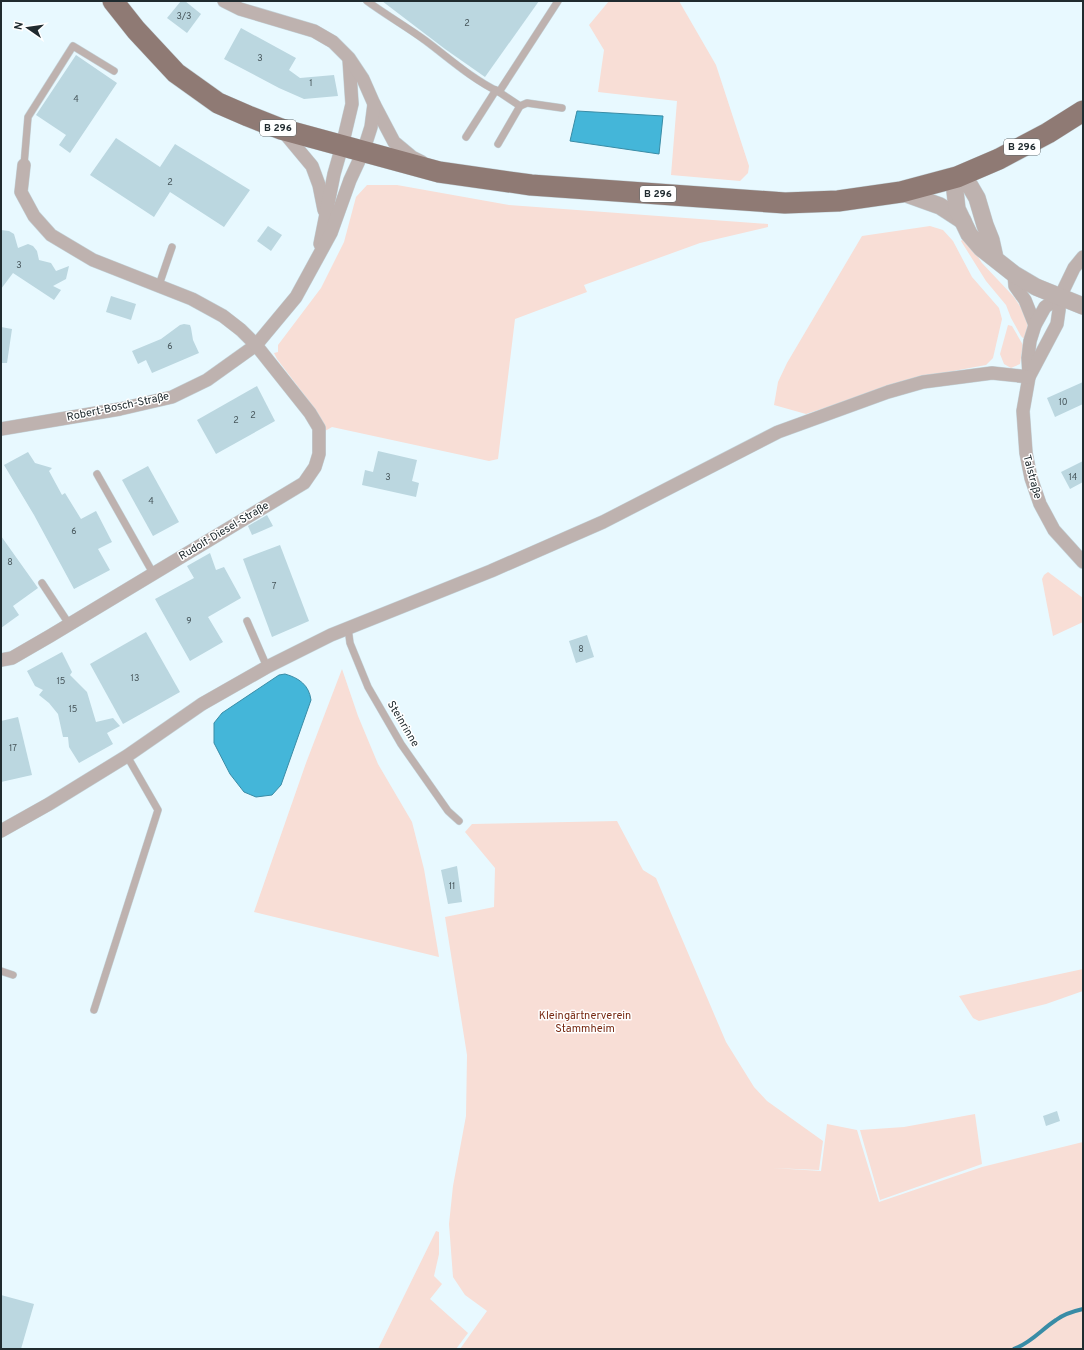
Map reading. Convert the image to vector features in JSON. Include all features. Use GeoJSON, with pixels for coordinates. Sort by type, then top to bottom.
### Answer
{"type":"FeatureCollection","features":[{"type":"Feature","properties":{"kind":"main road","name":"B 296"},"geometry":{"type":"LineString","coordinates":[[114,1],[136,30],[176,73],[218,103],[281,129],[439,172],[531,185],[785,203],[838,201],[901,192],[957,177],[999,159],[1048,134],[1083,111]]}},
{"type":"Feature","properties":{"kind":"street"},"geometry":{"type":"LineString","coordinates":[[224,1],[240,8],[314,31],[333,42],[349,58],[363,79],[394,142],[412,157],[439,172]]}},
{"type":"Feature","properties":{"kind":"street","name":"Robert-Bosch-Straße"},"geometry":{"type":"LineString","coordinates":[[318,255],[334,174],[352,104],[349,58]]}},
{"type":"Feature","properties":{"kind":"street","name":"Robert-Bosch-Straße"},"geometry":{"type":"LineString","coordinates":[[1,429],[120,409],[172,397],[207,380],[256,345],[296,297],[331,233],[350,180],[363,152],[371,127],[374,104]]}},
{"type":"Feature","properties":{"kind":"street","name":"Robert-Bosch-Straße"},"geometry":{"type":"LineString","coordinates":[[281,129],[312,166],[319,185],[326,217]]}},
{"type":"Feature","properties":{"kind":"street","name":"Rudolf-Diesel-Straße"},"geometry":{"type":"LineString","coordinates":[[1,660],[12,658],[304,483],[315,467],[320,454],[319,428],[310,413],[256,345],[241,330],[223,316],[192,299],[93,260],[51,235],[34,216],[21,192],[24,165]]}},
{"type":"Feature","properties":{"kind":"street"},"geometry":{"type":"LineString","coordinates":[[995,258],[991,240],[976,198],[970,186],[957,177],[955,191],[957,209],[969,234],[981,248],[1014,274],[1036,287],[1083,306]]}},
{"type":"Feature","properties":{"kind":"street"},"geometry":{"type":"LineString","coordinates":[[901,192],[940,206],[963,221]]}},
{"type":"Feature","properties":{"kind":"street"},"geometry":{"type":"LineString","coordinates":[[1060,297],[1074,268],[1083,257]]}},
{"type":"Feature","properties":{"kind":"street"},"geometry":{"type":"LineString","coordinates":[[1014,274],[1015,286],[1025,300],[1035,325]]}},
{"type":"Feature","properties":{"kind":"street","name":"Talstraße"},"geometry":{"type":"LineString","coordinates":[[1060,297],[1045,307],[1035,325],[1030,341],[1028,358],[1029,377],[1023,411],[1026,453],[1031,478],[1040,504],[1054,530],[1083,562]]}},
{"type":"Feature","properties":{"kind":"street","name":"Talstraße"},"geometry":{"type":"LineString","coordinates":[[1029,377],[1057,324],[1060,310],[1060,297]]}},
{"type":"Feature","properties":{"kind":"street"},"geometry":{"type":"LineString","coordinates":[[1,831],[56,800],[127,756],[202,704],[267,668],[348,628],[491,571],[603,522],[785,430],[888,392],[923,382],[992,373],[1029,377]]}},
{"type":"Feature","properties":{"kind":"lane"},"geometry":{"type":"LineString","coordinates":[[367,1],[419,36],[470,76],[520,106]]}},
{"type":"Feature","properties":{"kind":"lane"},"geometry":{"type":"LineString","coordinates":[[466,138],[558,1]]}},
{"type":"Feature","properties":{"kind":"lane"},"geometry":{"type":"LineString","coordinates":[[24,165],[28,117],[73,46],[114,71]]}},
{"type":"Feature","properties":{"kind":"lane"},"geometry":{"type":"LineString","coordinates":[[498,144],[520,106],[527,103],[562,108]]}},
{"type":"Feature","properties":{"kind":"lane"},"geometry":{"type":"LineString","coordinates":[[159,285],[172,247]]}},
{"type":"Feature","properties":{"kind":"lane"},"geometry":{"type":"LineString","coordinates":[[96,474],[153,574]]}},
{"type":"Feature","properties":{"kind":"lane"},"geometry":{"type":"LineString","coordinates":[[42,582],[70,624]]}},
{"type":"Feature","properties":{"kind":"lane"},"geometry":{"type":"LineString","coordinates":[[247,621],[267,668]]}},
{"type":"Feature","properties":{"kind":"lane","name":"Steinrinne"},"geometry":{"type":"LineString","coordinates":[[348,628],[350,643],[368,687],[401,744],[448,811],[458,821]]}},
{"type":"Feature","properties":{"kind":"lane"},"geometry":{"type":"LineString","coordinates":[[94,1010],[158,810],[127,756]]}},
{"type":"Feature","properties":{"kind":"lane"},"geometry":{"type":"LineString","coordinates":[[1,971],[13,975]]}},
{"type":"Feature","properties":{"kind":"green space"},"geometry":{"type":"Polygon","coordinates":[[[609,1],[679,1],[716,65],[749,166],[748,173],[740,181],[671,175],[677,101],[598,92],[604,50],[589,25],[609,1]]]}},
{"type":"Feature","properties":{"kind":"green space"},"geometry":{"type":"Polygon","coordinates":[[[367,185],[397,185],[509,205],[768,224],[768,227],[700,243],[584,285],[587,292],[515,319],[498,459],[489,461],[332,427],[325,431],[315,409],[274,353],[278,352],[278,345],[321,288],[344,242],[356,197],[367,185]]]}},
{"type":"Feature","properties":{"kind":"green space"},"geometry":{"type":"Polygon","coordinates":[[[930,226],[943,230],[953,241],[972,277],[999,308],[1002,319],[993,358],[986,365],[921,377],[806,414],[774,405],[778,382],[787,363],[862,236],[930,226]]]}},
{"type":"Feature","properties":{"kind":"green space"},"geometry":{"type":"Polygon","coordinates":[[[967,240],[982,263],[1014,297],[1025,314],[1028,325],[1026,338],[1021,336],[1006,305],[986,281],[961,241],[967,240]]]}},
{"type":"Feature","properties":{"kind":"green space"},"geometry":{"type":"Polygon","coordinates":[[[1008,325],[1012,326],[1023,345],[1020,364],[1011,368],[1004,364],[1000,354],[1008,325]]]}},
{"type":"Feature","properties":{"kind":"green space"},"geometry":{"type":"Polygon","coordinates":[[[1048,572],[1083,598],[1083,622],[1053,636],[1042,579],[1048,572]]]}},
{"type":"Feature","properties":{"kind":"green space"},"geometry":{"type":"Polygon","coordinates":[[[342,669],[358,716],[378,764],[412,822],[424,869],[439,957],[254,912],[306,763],[342,669]]]}},
{"type":"Feature","properties":{"kind":"green space","name":"Kleingärtnerverein Stammheim"},"geometry":{"type":"Polygon","coordinates":[[[617,821],[643,870],[656,878],[726,1042],[754,1087],[767,1101],[823,1141],[819,1170],[773,1168],[821,1171],[827,1124],[857,1130],[879,1202],[982,1167],[1083,1142],[1083,1349],[460,1349],[487,1311],[465,1295],[453,1277],[449,1224],[453,1186],[466,1116],[467,1055],[445,917],[494,907],[495,868],[465,832],[472,824],[617,821]]]}},
{"type":"Feature","properties":{"kind":"green space"},"geometry":{"type":"Polygon","coordinates":[[[1083,969],[1083,991],[1046,1004],[979,1021],[973,1018],[959,996],[1083,969]]]}},
{"type":"Feature","properties":{"kind":"green space"},"geometry":{"type":"Polygon","coordinates":[[[975,1114],[982,1164],[880,1200],[860,1130],[904,1127],[975,1114]]]}},
{"type":"Feature","properties":{"kind":"green space"},"geometry":{"type":"Polygon","coordinates":[[[436,1231],[439,1232],[439,1254],[434,1276],[442,1284],[430,1299],[468,1333],[456,1349],[378,1349],[436,1231]]]}},
{"type":"Feature","properties":{"kind":"water"},"geometry":{"type":"Polygon","coordinates":[[[577,111],[663,116],[659,154],[570,141],[577,111]]]}},
{"type":"Feature","properties":{"kind":"water"},"geometry":{"type":"Polygon","coordinates":[[[285,674],[299,680],[306,686],[311,700],[281,785],[272,795],[256,797],[244,792],[230,774],[214,743],[214,723],[222,713],[279,675],[285,674]]]}},
{"type":"Feature","properties":{"kind":"building"},"geometry":{"type":"Polygon","coordinates":[[[181,1],[185,1],[201,14],[187,33],[167,18],[181,1]]]}},
{"type":"Feature","properties":{"kind":"building"},"geometry":{"type":"Polygon","coordinates":[[[382,1],[539,1],[485,77],[445,49],[382,1]]]}},
{"type":"Feature","properties":{"kind":"building"},"geometry":{"type":"Polygon","coordinates":[[[241,28],[296,58],[289,70],[300,78],[334,75],[338,96],[304,99],[279,88],[224,59],[241,28]]]}},
{"type":"Feature","properties":{"kind":"building"},"geometry":{"type":"Polygon","coordinates":[[[76,55],[117,83],[70,153],[59,145],[66,135],[36,115],[76,55]]]}},
{"type":"Feature","properties":{"kind":"building"},"geometry":{"type":"Polygon","coordinates":[[[116,138],[160,167],[175,144],[250,190],[224,227],[170,192],[154,217],[90,175],[116,138]]]}},
{"type":"Feature","properties":{"kind":"building"},"geometry":{"type":"Polygon","coordinates":[[[268,226],[282,235],[271,251],[257,241],[268,226]]]}},
{"type":"Feature","properties":{"kind":"building"},"geometry":{"type":"Polygon","coordinates":[[[1,230],[9,231],[14,234],[18,248],[28,244],[33,246],[37,251],[39,260],[51,263],[56,271],[69,266],[66,279],[53,286],[61,290],[54,300],[13,273],[1,289],[1,230]]]}},
{"type":"Feature","properties":{"kind":"building"},"geometry":{"type":"Polygon","coordinates":[[[111,296],[136,304],[131,320],[106,312],[111,296]]]}},
{"type":"Feature","properties":{"kind":"building"},"geometry":{"type":"Polygon","coordinates":[[[180,325],[190,325],[193,340],[199,353],[152,373],[146,360],[138,364],[132,351],[161,339],[180,325]]]}},
{"type":"Feature","properties":{"kind":"building"},"geometry":{"type":"Polygon","coordinates":[[[1,327],[12,329],[7,363],[1,363],[1,327]]]}},
{"type":"Feature","properties":{"kind":"building"},"geometry":{"type":"Polygon","coordinates":[[[1083,382],[1083,404],[1055,417],[1047,398],[1083,382]]]}},
{"type":"Feature","properties":{"kind":"building"},"geometry":{"type":"Polygon","coordinates":[[[257,386],[275,421],[216,454],[197,420],[257,386]]]}},
{"type":"Feature","properties":{"kind":"building"},"geometry":{"type":"Polygon","coordinates":[[[378,451],[417,460],[412,481],[419,483],[416,497],[362,485],[365,470],[373,472],[378,451]]]}},
{"type":"Feature","properties":{"kind":"building"},"geometry":{"type":"Polygon","coordinates":[[[28,452],[35,463],[52,468],[49,471],[62,495],[65,493],[81,519],[96,511],[112,542],[98,549],[110,570],[74,589],[34,515],[4,465],[28,452]]]}},
{"type":"Feature","properties":{"kind":"building"},"geometry":{"type":"Polygon","coordinates":[[[1083,461],[1083,482],[1070,489],[1061,472],[1083,461]]]}},
{"type":"Feature","properties":{"kind":"building"},"geometry":{"type":"Polygon","coordinates":[[[148,466],[179,522],[153,536],[122,480],[148,466]]]}},
{"type":"Feature","properties":{"kind":"building"},"geometry":{"type":"Polygon","coordinates":[[[267,515],[273,526],[252,535],[248,526],[267,515]]]}},
{"type":"Feature","properties":{"kind":"building"},"geometry":{"type":"Polygon","coordinates":[[[1,536],[38,588],[13,606],[19,615],[1,628],[1,536]]]}},
{"type":"Feature","properties":{"kind":"building"},"geometry":{"type":"Polygon","coordinates":[[[280,545],[309,621],[272,637],[243,559],[280,545]]]}},
{"type":"Feature","properties":{"kind":"building"},"geometry":{"type":"Polygon","coordinates":[[[210,553],[216,570],[224,567],[241,598],[208,617],[223,642],[190,661],[155,599],[194,578],[187,566],[210,553]]]}},
{"type":"Feature","properties":{"kind":"building"},"geometry":{"type":"Polygon","coordinates":[[[146,632],[180,692],[123,724],[90,664],[146,632]]]}},
{"type":"Feature","properties":{"kind":"building"},"geometry":{"type":"Polygon","coordinates":[[[587,635],[594,657],[576,663],[569,641],[587,635]]]}},
{"type":"Feature","properties":{"kind":"building"},"geometry":{"type":"Polygon","coordinates":[[[62,652],[72,672],[70,675],[87,692],[96,722],[113,718],[120,726],[107,733],[113,744],[79,763],[69,747],[68,737],[63,737],[58,714],[49,703],[39,695],[43,690],[35,686],[27,671],[62,652]]]}},
{"type":"Feature","properties":{"kind":"building"},"geometry":{"type":"Polygon","coordinates":[[[18,717],[32,775],[1,782],[1,721],[18,717]]]}},
{"type":"Feature","properties":{"kind":"building"},"geometry":{"type":"Polygon","coordinates":[[[457,866],[462,902],[448,904],[441,870],[457,866]]]}},
{"type":"Feature","properties":{"kind":"building"},"geometry":{"type":"Polygon","coordinates":[[[1057,1111],[1060,1121],[1046,1126],[1043,1116],[1057,1111]]]}},
{"type":"Feature","properties":{"kind":"building"},"geometry":{"type":"Polygon","coordinates":[[[1,1295],[34,1304],[21,1349],[1,1349],[1,1295]]]}},
{"type":"Feature","properties":{"kind":"waterway"},"geometry":{"type":"LineString","coordinates":[[1014,1349],[1031,1340],[1059,1318],[1083,1309]]}}]}
